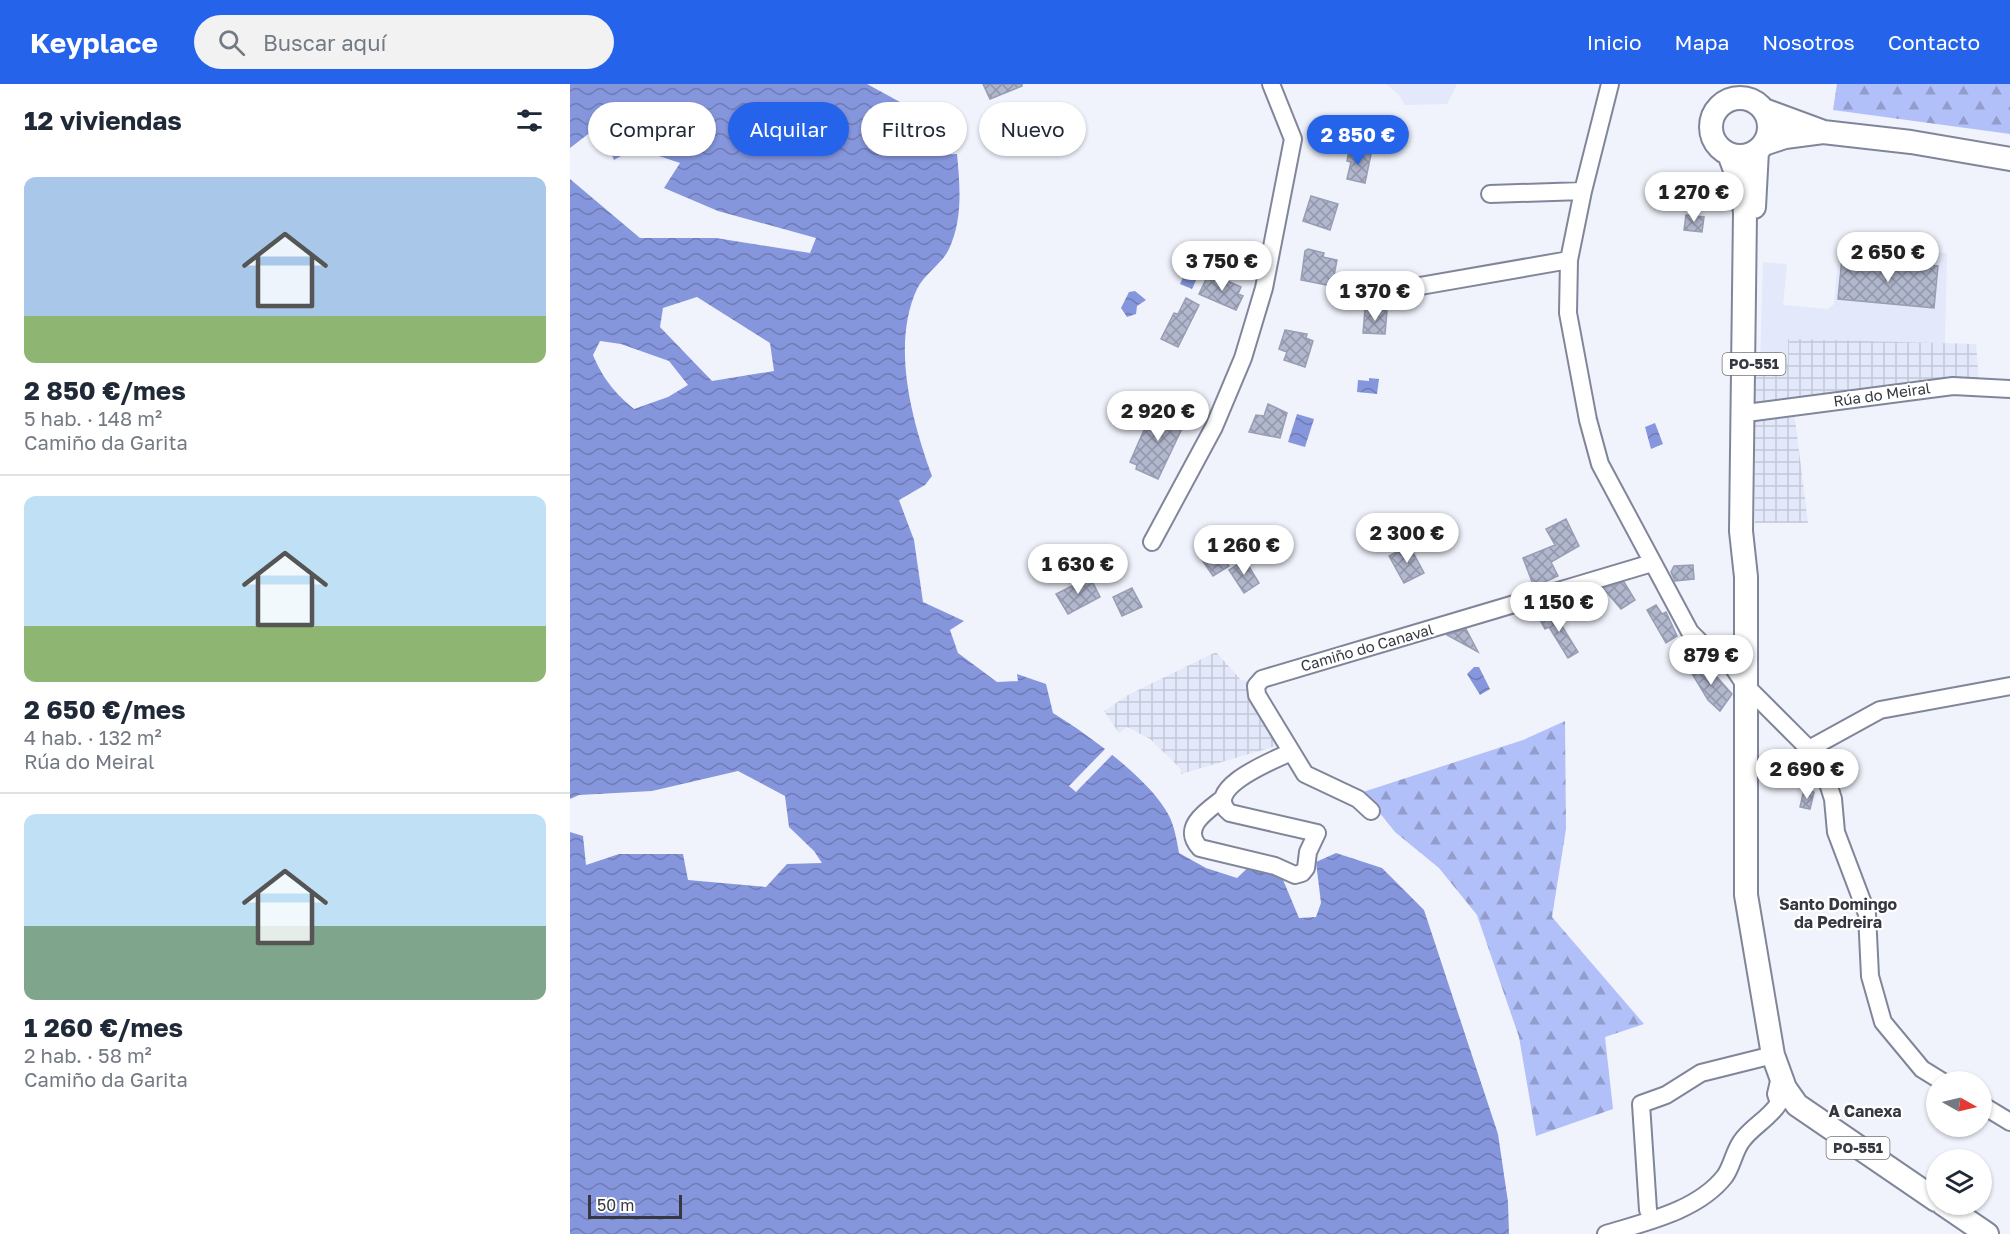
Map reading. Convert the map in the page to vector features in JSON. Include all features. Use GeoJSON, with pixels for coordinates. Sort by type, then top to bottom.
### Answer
{"type":"FeatureCollection","features":[{"type":"Feature","properties":{"kind":"main road","name":"PO-551"},"geometry":{"type":"LineString","coordinates":[[1746,577],[1741,531],[1750,401],[1749,317],[1754,188],[1761,147],[1769,125],[1760,99],[1742,98],[1733,93],[1716,111],[1711,130],[1714,140],[1729,154],[1743,192],[1749,317]]}},
{"type":"Feature","properties":{"kind":"main road"},"geometry":{"type":"LineString","coordinates":[[1760,99],[1823,132]]}},
{"type":"Feature","properties":{"kind":"main road"},"geometry":{"type":"LineString","coordinates":[[1729,154],[1739,156],[1785,137],[1823,132],[1911,142],[2010,159]]}},
{"type":"Feature","properties":{"kind":"main road","name":"PO-551"},"geometry":{"type":"LineString","coordinates":[[1750,401],[1748,453],[1753,464],[1752,527],[1746,577],[1746,895],[1773,1054],[1782,1082],[1797,1105],[1926,1193]]}},
{"type":"Feature","properties":{"kind":"main road"},"geometry":{"type":"LineString","coordinates":[[1959,1215],[1987,1234]]}},
{"type":"Feature","properties":{"kind":"street"},"geometry":{"type":"LineString","coordinates":[[1152,542],[1214,427],[1243,358],[1264,288],[1293,139],[1271,84]]}},
{"type":"Feature","properties":{"kind":"street"},"geometry":{"type":"LineString","coordinates":[[1610,84],[1583,191],[1569,260],[1568,313],[1594,446],[1610,485],[1689,632],[1709,651],[1731,663],[1745,685],[1809,750],[1824,771],[1833,799],[1836,832],[1867,914],[1870,976],[1883,1022],[1926,1071]]}},
{"type":"Feature","properties":{"kind":"street"},"geometry":{"type":"LineString","coordinates":[[1490,194],[1583,191]]}},
{"type":"Feature","properties":{"kind":"street"},"geometry":{"type":"LineString","coordinates":[[1357,297],[1569,260]]}},
{"type":"Feature","properties":{"kind":"street","name":"Rúa do Meiral"},"geometry":{"type":"LineString","coordinates":[[1750,401],[1953,386],[2010,389]]}},
{"type":"Feature","properties":{"kind":"street","name":"Camiño do Canaval"},"geometry":{"type":"LineString","coordinates":[[1371,812],[1358,799],[1305,774],[1265,704],[1257,695],[1256,686],[1262,679],[1652,563]]}},
{"type":"Feature","properties":{"kind":"street"},"geometry":{"type":"LineString","coordinates":[[1809,750],[1880,710],[2010,686]]}},
{"type":"Feature","properties":{"kind":"street"},"geometry":{"type":"LineString","coordinates":[[1221,800],[1203,814],[1192,830],[1194,842],[1200,848],[1275,866],[1295,875],[1302,873],[1306,868],[1308,852],[1317,833],[1230,813],[1224,808],[1221,800],[1223,792],[1234,784],[1262,766],[1291,752]]}},
{"type":"Feature","properties":{"kind":"street"},"geometry":{"type":"LineString","coordinates":[[1648,1210],[1641,1104],[1666,1095],[1701,1073],[1773,1054]]}},
{"type":"Feature","properties":{"kind":"street"},"geometry":{"type":"LineString","coordinates":[[1606,1234],[1666,1215],[1705,1194],[1725,1176],[1741,1142],[1774,1112],[1779,1103],[1776,1094],[1782,1082]]}},
{"type":"Feature","properties":{"kind":"street"},"geometry":{"type":"LineString","coordinates":[[1992,1111],[2010,1122]]}},
{"type":"Feature","properties":{"kind":"shaded area"},"geometry":{"type":"Polygon","coordinates":[[[1386,84],[1457,84],[1447,104],[1405,105],[1399,95],[1386,84]]]}},
{"type":"Feature","properties":{"kind":"shaded area"},"geometry":{"type":"Polygon","coordinates":[[[1839,247],[1947,253],[1945,343],[1788,340],[1788,364],[1760,363],[1763,262],[1787,264],[1783,305],[1828,309],[1834,304],[1839,247]]]}},
{"type":"Feature","properties":{"kind":"shaded area"},"geometry":{"type":"Polygon","coordinates":[[[1788,339],[1976,344],[1979,381],[1755,407],[1756,374],[1760,374],[1760,363],[1788,364],[1788,339]]]}},
{"type":"Feature","properties":{"kind":"shaded area"},"geometry":{"type":"Polygon","coordinates":[[[1794,411],[1808,523],[1755,523],[1755,419],[1794,411]]]}},
{"type":"Feature","properties":{"kind":"shaded area"},"geometry":{"type":"Polygon","coordinates":[[[1216,652],[1241,680],[1248,681],[1283,744],[1181,774],[1180,768],[1150,739],[1127,727],[1119,733],[1104,711],[1128,695],[1216,652]]]}},
{"type":"Feature","properties":{"kind":"green space"},"geometry":{"type":"Polygon","coordinates":[[[1837,84],[2010,84],[2010,134],[1833,110],[1837,84]]]}},
{"type":"Feature","properties":{"kind":"green space"},"geometry":{"type":"Polygon","coordinates":[[[1565,721],[1566,829],[1552,917],[1644,1024],[1605,1037],[1613,1109],[1536,1136],[1519,1037],[1477,915],[1439,868],[1395,832],[1363,792],[1523,740],[1565,721]]]}},
{"type":"Feature","properties":{"kind":"water"},"geometry":{"type":"Polygon","coordinates":[[[570,84],[867,84],[900,102],[861,102],[861,156],[957,156],[959,202],[957,226],[946,254],[917,289],[909,311],[906,334],[907,383],[918,431],[932,476],[925,485],[899,500],[914,540],[923,602],[964,621],[950,630],[958,653],[997,682],[1018,681],[1017,674],[1046,684],[1053,713],[1114,756],[1156,796],[1171,819],[1179,853],[1206,868],[1237,878],[1254,862],[1281,875],[1299,918],[1316,917],[1321,903],[1316,862],[1336,853],[1382,868],[1424,910],[1498,1134],[1508,1202],[1509,1234],[570,1234],[570,832],[583,836],[586,865],[619,854],[683,854],[688,880],[766,887],[787,864],[822,863],[814,851],[789,827],[785,796],[738,771],[652,791],[579,795],[570,799],[570,179],[640,238],[716,238],[810,253],[816,238],[718,211],[664,188],[680,163],[659,156],[716,156],[716,102],[588,102],[588,134],[570,148],[570,84]],[[697,297],[663,308],[660,327],[712,381],[774,371],[770,343],[697,297]],[[600,341],[593,355],[610,385],[634,409],[668,397],[688,385],[669,361],[621,344],[600,341]]]}},
{"type":"Feature","properties":{"kind":"water"},"geometry":{"type":"Polygon","coordinates":[[[1193,255],[1205,261],[1192,289],[1180,284],[1193,255]]]}},
{"type":"Feature","properties":{"kind":"water"},"geometry":{"type":"Polygon","coordinates":[[[1135,291],[1146,300],[1137,306],[1136,314],[1127,317],[1121,308],[1129,292],[1135,291]]]}},
{"type":"Feature","properties":{"kind":"water"},"geometry":{"type":"Polygon","coordinates":[[[1369,378],[1379,379],[1377,394],[1357,392],[1358,380],[1369,381],[1369,378]]]}},
{"type":"Feature","properties":{"kind":"water"},"geometry":{"type":"Polygon","coordinates":[[[1297,414],[1314,419],[1305,447],[1288,442],[1297,414]]]}},
{"type":"Feature","properties":{"kind":"water"},"geometry":{"type":"Polygon","coordinates":[[[1655,423],[1663,444],[1651,449],[1645,427],[1655,423]]]}},
{"type":"Feature","properties":{"kind":"water"},"geometry":{"type":"Polygon","coordinates":[[[1474,667],[1479,667],[1490,689],[1480,695],[1467,674],[1474,667]]]}},
{"type":"Feature","properties":{"kind":"pier"},"geometry":{"type":"Polygon","coordinates":[[[1107,747],[1114,753],[1076,792],[1069,786],[1107,747]]]}},
{"type":"Feature","properties":{"kind":"building"},"geometry":{"type":"Polygon","coordinates":[[[983,84],[1022,84],[1022,86],[990,99],[983,84]]]}},
{"type":"Feature","properties":{"kind":"building"},"geometry":{"type":"Polygon","coordinates":[[[1349,150],[1371,154],[1365,183],[1347,179],[1351,162],[1347,161],[1349,150]]]}},
{"type":"Feature","properties":{"kind":"building"},"geometry":{"type":"Polygon","coordinates":[[[1311,196],[1338,204],[1330,230],[1303,221],[1311,196]]]}},
{"type":"Feature","properties":{"kind":"building"},"geometry":{"type":"Polygon","coordinates":[[[1686,215],[1704,217],[1702,232],[1684,230],[1686,215]]]}},
{"type":"Feature","properties":{"kind":"building"},"geometry":{"type":"Polygon","coordinates":[[[1308,249],[1324,253],[1323,257],[1337,260],[1332,286],[1301,280],[1305,251],[1308,249]]]}},
{"type":"Feature","properties":{"kind":"building"},"geometry":{"type":"Polygon","coordinates":[[[1842,258],[1938,266],[1934,308],[1838,299],[1842,258]]]}},
{"type":"Feature","properties":{"kind":"building"},"geometry":{"type":"Polygon","coordinates":[[[1209,273],[1241,287],[1238,294],[1243,296],[1236,310],[1199,294],[1209,273]]]}},
{"type":"Feature","properties":{"kind":"building"},"geometry":{"type":"Polygon","coordinates":[[[1186,298],[1199,305],[1178,347],[1161,339],[1174,313],[1178,314],[1186,298]]]}},
{"type":"Feature","properties":{"kind":"building"},"geometry":{"type":"Polygon","coordinates":[[[1365,309],[1387,311],[1385,334],[1363,333],[1365,309]]]}},
{"type":"Feature","properties":{"kind":"building"},"geometry":{"type":"Polygon","coordinates":[[[1285,330],[1307,334],[1306,338],[1313,341],[1305,367],[1284,360],[1287,352],[1279,349],[1285,330]]]}},
{"type":"Feature","properties":{"kind":"building"},"geometry":{"type":"Polygon","coordinates":[[[1268,404],[1287,413],[1280,438],[1249,432],[1256,415],[1264,416],[1268,404]]]}},
{"type":"Feature","properties":{"kind":"building"},"geometry":{"type":"Polygon","coordinates":[[[1161,407],[1187,418],[1158,479],[1136,469],[1137,465],[1130,462],[1151,414],[1157,416],[1161,407]]]}},
{"type":"Feature","properties":{"kind":"building"},"geometry":{"type":"Polygon","coordinates":[[[1566,519],[1579,546],[1551,562],[1558,576],[1534,587],[1523,558],[1555,545],[1546,529],[1566,519]]]}},
{"type":"Feature","properties":{"kind":"building"},"geometry":{"type":"Polygon","coordinates":[[[1215,544],[1229,566],[1213,576],[1198,554],[1215,544]]]}},
{"type":"Feature","properties":{"kind":"building"},"geometry":{"type":"Polygon","coordinates":[[[1409,545],[1424,573],[1404,583],[1389,556],[1409,545]]]}},
{"type":"Feature","properties":{"kind":"building"},"geometry":{"type":"Polygon","coordinates":[[[1245,560],[1259,583],[1244,593],[1229,570],[1245,560]]]}},
{"type":"Feature","properties":{"kind":"building"},"geometry":{"type":"Polygon","coordinates":[[[1693,565],[1694,579],[1675,581],[1671,572],[1674,566],[1693,565]]]}},
{"type":"Feature","properties":{"kind":"building"},"geometry":{"type":"Polygon","coordinates":[[[1090,577],[1100,597],[1068,614],[1056,594],[1090,577]]]}},
{"type":"Feature","properties":{"kind":"building"},"geometry":{"type":"Polygon","coordinates":[[[1624,582],[1635,600],[1621,609],[1603,588],[1624,582]]]}},
{"type":"Feature","properties":{"kind":"building"},"geometry":{"type":"Polygon","coordinates":[[[1132,588],[1142,607],[1122,616],[1113,597],[1132,588]]]}},
{"type":"Feature","properties":{"kind":"building"},"geometry":{"type":"Polygon","coordinates":[[[1656,605],[1662,614],[1666,612],[1677,636],[1666,643],[1647,610],[1656,605]]]}},
{"type":"Feature","properties":{"kind":"building"},"geometry":{"type":"Polygon","coordinates":[[[1552,610],[1578,652],[1568,658],[1549,627],[1545,629],[1539,618],[1552,610]]]}},
{"type":"Feature","properties":{"kind":"building"},"geometry":{"type":"Polygon","coordinates":[[[1466,629],[1478,652],[1447,635],[1466,629]]]}},
{"type":"Feature","properties":{"kind":"building"},"geometry":{"type":"Polygon","coordinates":[[[1703,661],[1732,694],[1720,711],[1708,700],[1691,672],[1703,661]]]}},
{"type":"Feature","properties":{"kind":"building"},"geometry":{"type":"Polygon","coordinates":[[[1804,790],[1814,792],[1810,809],[1800,807],[1804,790]]]}},
{"type":"Feature","properties":{"kind":"district","name":"Santo Domingo da Pedreira"},"geometry":{"type":"Point","coordinates":[1838,913]}},
{"type":"Feature","properties":{"kind":"district","name":"A Canexa"},"geometry":{"type":"Point","coordinates":[1865,1111]}}]}
